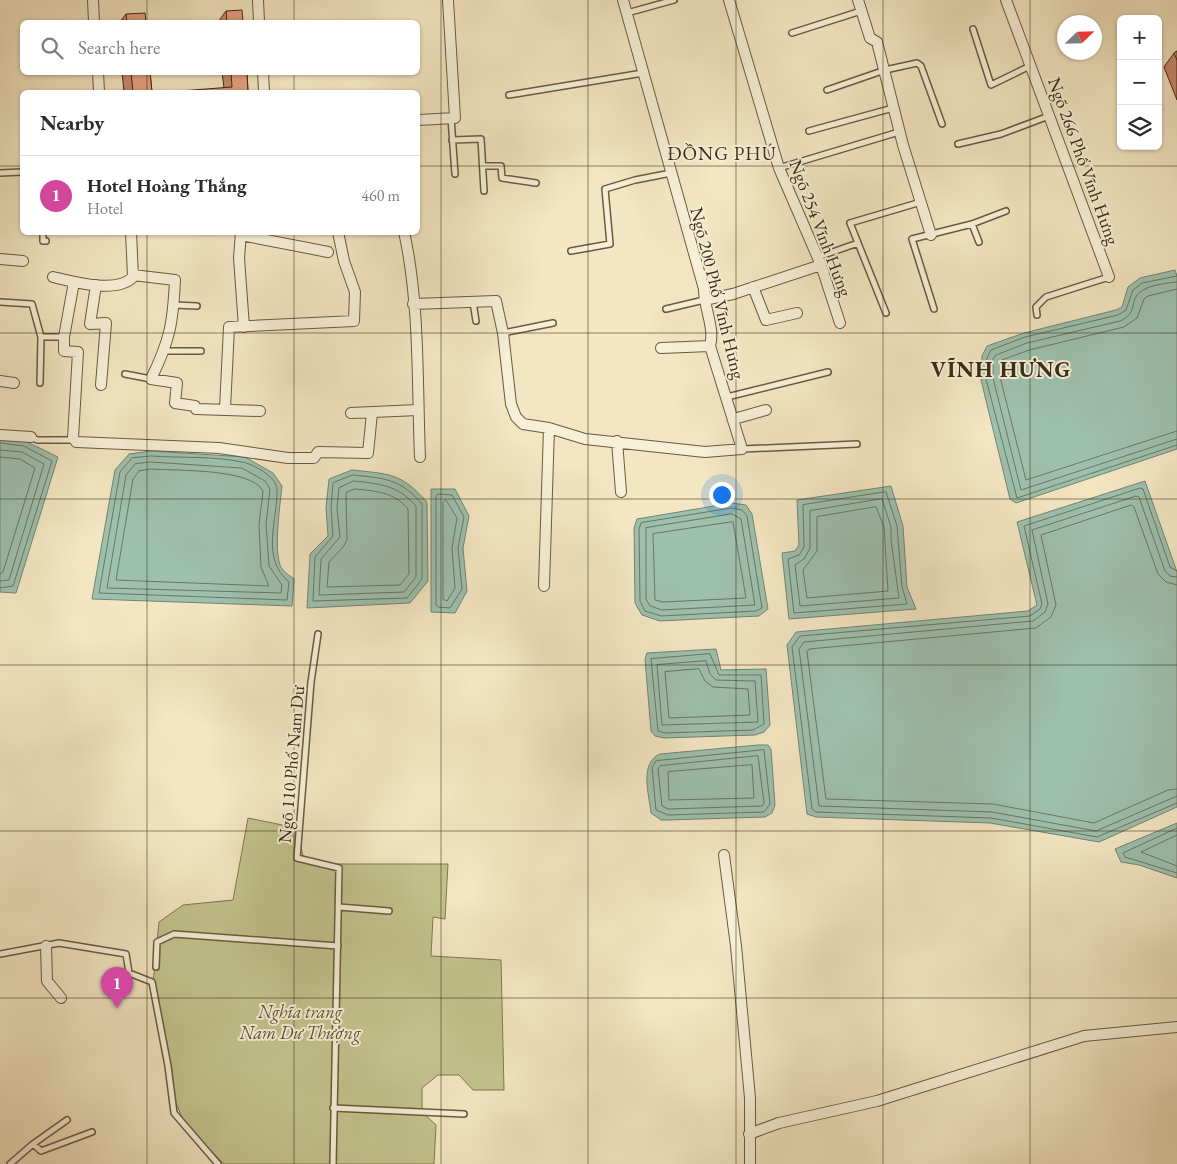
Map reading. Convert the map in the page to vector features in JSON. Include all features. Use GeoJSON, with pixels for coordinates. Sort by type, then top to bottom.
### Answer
{"type":"FeatureCollection","features":[{"type":"Feature","properties":{"kind":"street"},"geometry":{"type":"LineString","coordinates":[[93,0],[94,20]]}},
{"type":"Feature","properties":{"kind":"street"},"geometry":{"type":"LineString","coordinates":[[258,0],[259,20]]}},
{"type":"Feature","properties":{"kind":"street"},"geometry":{"type":"LineString","coordinates":[[420,120],[454,118],[454,79],[448,0]]}},
{"type":"Feature","properties":{"kind":"street","name":"Ngõ 200 Phố Vĩnh Hưng"},"geometry":{"type":"LineString","coordinates":[[623,0],[704,289],[704,300],[713,336],[710,346],[742,449]]}},
{"type":"Feature","properties":{"kind":"street","name":"Ngõ 254 Vĩnh Hưng"},"geometry":{"type":"LineString","coordinates":[[729,0],[780,168],[819,261],[840,323]]}},
{"type":"Feature","properties":{"kind":"street"},"geometry":{"type":"LineString","coordinates":[[858,0],[870,38],[878,42],[899,132],[931,235]]}},
{"type":"Feature","properties":{"kind":"street","name":"Ngõ 266 Phố Vĩnh Hưng"},"geometry":{"type":"LineString","coordinates":[[1006,0],[1109,277]]}},
{"type":"Feature","properties":{"kind":"street"},"geometry":{"type":"LineString","coordinates":[[98,75],[99,90]]}},
{"type":"Feature","properties":{"kind":"street"},"geometry":{"type":"LineString","coordinates":[[263,75],[264,90]]}},
{"type":"Feature","properties":{"kind":"street"},"geometry":{"type":"LineString","coordinates":[[53,277],[96,285],[119,286],[130,280],[134,275],[131,235]]}},
{"type":"Feature","properties":{"kind":"street"},"geometry":{"type":"LineString","coordinates":[[241,235],[239,258],[244,327]]}},
{"type":"Feature","properties":{"kind":"street"},"geometry":{"type":"LineString","coordinates":[[246,235],[328,252]]}},
{"type":"Feature","properties":{"kind":"street"},"geometry":{"type":"LineString","coordinates":[[226,409],[230,327],[354,321],[355,292],[344,261],[339,235]]}},
{"type":"Feature","properties":{"kind":"street"},"geometry":{"type":"LineString","coordinates":[[405,235],[410,255],[420,457]]}},
{"type":"Feature","properties":{"kind":"street"},"geometry":{"type":"LineString","coordinates":[[0,259],[24,261]]}},
{"type":"Feature","properties":{"kind":"street"},"geometry":{"type":"LineString","coordinates":[[704,300],[753,287],[819,261]]}},
{"type":"Feature","properties":{"kind":"street"},"geometry":{"type":"LineString","coordinates":[[134,275],[175,280],[172,328],[165,351],[151,380],[177,383],[175,403],[195,406],[196,409],[260,411]]}},
{"type":"Feature","properties":{"kind":"street"},"geometry":{"type":"LineString","coordinates":[[74,282],[64,338],[64,351],[78,352],[74,440],[219,448],[288,458],[314,458],[318,452],[368,453],[372,413]]}},
{"type":"Feature","properties":{"kind":"street"},"geometry":{"type":"LineString","coordinates":[[96,285],[90,324],[106,323],[102,385]]}},
{"type":"Feature","properties":{"kind":"street"},"geometry":{"type":"LineString","coordinates":[[753,287],[766,320],[797,313]]}},
{"type":"Feature","properties":{"kind":"street"},"geometry":{"type":"LineString","coordinates":[[413,304],[496,301],[503,333],[507,383],[513,410],[523,424],[549,428],[585,439],[705,452],[742,449]]}},
{"type":"Feature","properties":{"kind":"street"},"geometry":{"type":"LineString","coordinates":[[661,348],[710,346]]}},
{"type":"Feature","properties":{"kind":"street"},"geometry":{"type":"LineString","coordinates":[[0,382],[14,383]]}},
{"type":"Feature","properties":{"kind":"street"},"geometry":{"type":"LineString","coordinates":[[351,413],[418,410]]}},
{"type":"Feature","properties":{"kind":"street"},"geometry":{"type":"LineString","coordinates":[[734,419],[766,410]]}},
{"type":"Feature","properties":{"kind":"street"},"geometry":{"type":"LineString","coordinates":[[544,586],[549,428]]}},
{"type":"Feature","properties":{"kind":"street"},"geometry":{"type":"LineString","coordinates":[[0,435],[31,437]]}},
{"type":"Feature","properties":{"kind":"street"},"geometry":{"type":"LineString","coordinates":[[617,441],[621,492]]}},
{"type":"Feature","properties":{"kind":"street"},"geometry":{"type":"LineString","coordinates":[[724,855],[736,946],[750,1098],[750,1164]]}},
{"type":"Feature","properties":{"kind":"street"},"geometry":{"type":"LineString","coordinates":[[46,946],[47,981],[61,998]]}},
{"type":"Feature","properties":{"kind":"street"},"geometry":{"type":"LineString","coordinates":[[749,1134],[779,1124],[877,1100],[1084,1036],[1177,1027]]}},
{"type":"Feature","properties":{"kind":"lane"},"geometry":{"type":"LineString","coordinates":[[627,13],[674,0]]}},
{"type":"Feature","properties":{"kind":"lane"},"geometry":{"type":"LineString","coordinates":[[792,33],[861,10]]}},
{"type":"Feature","properties":{"kind":"lane"},"geometry":{"type":"LineString","coordinates":[[973,29],[991,85],[1031,66]]}},
{"type":"Feature","properties":{"kind":"lane"},"geometry":{"type":"LineString","coordinates":[[827,90],[885,70],[908,64],[917,64],[921,66],[942,124]]}},
{"type":"Feature","properties":{"kind":"lane"},"geometry":{"type":"LineString","coordinates":[[509,95],[643,73]]}},
{"type":"Feature","properties":{"kind":"lane"},"geometry":{"type":"LineString","coordinates":[[809,131],[893,108]]}},
{"type":"Feature","properties":{"kind":"lane"},"geometry":{"type":"LineString","coordinates":[[958,144],[1001,134],[1050,116]]}},
{"type":"Feature","properties":{"kind":"lane"},"geometry":{"type":"LineString","coordinates":[[451,118],[454,174]]}},
{"type":"Feature","properties":{"kind":"lane"},"geometry":{"type":"LineString","coordinates":[[780,168],[899,132]]}},
{"type":"Feature","properties":{"kind":"lane"},"geometry":{"type":"LineString","coordinates":[[452,140],[481,139],[484,192]]}},
{"type":"Feature","properties":{"kind":"lane"},"geometry":{"type":"LineString","coordinates":[[484,166],[501,166],[502,178],[536,183]]}},
{"type":"Feature","properties":{"kind":"lane"},"geometry":{"type":"LineString","coordinates":[[0,173],[20,172]]}},
{"type":"Feature","properties":{"kind":"lane"},"geometry":{"type":"LineString","coordinates":[[571,251],[610,244],[605,189],[635,180],[671,173]]}},
{"type":"Feature","properties":{"kind":"lane"},"geometry":{"type":"LineString","coordinates":[[886,313],[850,223],[921,202]]}},
{"type":"Feature","properties":{"kind":"lane"},"geometry":{"type":"LineString","coordinates":[[934,309],[912,239],[972,224],[1006,211]]}},
{"type":"Feature","properties":{"kind":"lane"},"geometry":{"type":"LineString","coordinates":[[972,224],[979,242]]}},
{"type":"Feature","properties":{"kind":"lane"},"geometry":{"type":"LineString","coordinates":[[43,235],[43,241],[46,241]]}},
{"type":"Feature","properties":{"kind":"lane"},"geometry":{"type":"LineString","coordinates":[[819,261],[858,243]]}},
{"type":"Feature","properties":{"kind":"lane"},"geometry":{"type":"LineString","coordinates":[[1037,314],[1036,307],[1046,298],[1109,277]]}},
{"type":"Feature","properties":{"kind":"lane"},"geometry":{"type":"LineString","coordinates":[[666,308],[704,300]]}},
{"type":"Feature","properties":{"kind":"lane"},"geometry":{"type":"LineString","coordinates":[[473,301],[476,321]]}},
{"type":"Feature","properties":{"kind":"lane"},"geometry":{"type":"LineString","coordinates":[[0,302],[32,304],[41,337],[40,383]]}},
{"type":"Feature","properties":{"kind":"lane"},"geometry":{"type":"LineString","coordinates":[[174,305],[197,306]]}},
{"type":"Feature","properties":{"kind":"lane"},"geometry":{"type":"LineString","coordinates":[[503,333],[553,323]]}},
{"type":"Feature","properties":{"kind":"lane"},"geometry":{"type":"LineString","coordinates":[[41,337],[64,338]]}},
{"type":"Feature","properties":{"kind":"lane"},"geometry":{"type":"LineString","coordinates":[[165,351],[201,352]]}},
{"type":"Feature","properties":{"kind":"lane"},"geometry":{"type":"LineString","coordinates":[[727,397],[828,372]]}},
{"type":"Feature","properties":{"kind":"lane"},"geometry":{"type":"LineString","coordinates":[[125,374],[151,380]]}},
{"type":"Feature","properties":{"kind":"lane"},"geometry":{"type":"LineString","coordinates":[[31,437],[37,440],[74,440]]}},
{"type":"Feature","properties":{"kind":"lane"},"geometry":{"type":"LineString","coordinates":[[742,449],[857,444]]}},
{"type":"Feature","properties":{"kind":"lane","name":"Ngõ 110 Phố Nam Dư"},"geometry":{"type":"LineString","coordinates":[[318,634],[311,682],[297,858],[338,868],[339,907],[333,1164]]}},
{"type":"Feature","properties":{"kind":"lane"},"geometry":{"type":"LineString","coordinates":[[339,907],[388,911]]}},
{"type":"Feature","properties":{"kind":"lane"},"geometry":{"type":"LineString","coordinates":[[156,967],[157,942],[174,934],[338,946]]}},
{"type":"Feature","properties":{"kind":"lane"},"geometry":{"type":"LineString","coordinates":[[0,954],[59,943],[126,954],[129,973],[152,982],[168,1066],[174,1113],[218,1164]]}},
{"type":"Feature","properties":{"kind":"lane"},"geometry":{"type":"LineString","coordinates":[[333,1108],[464,1114]]}},
{"type":"Feature","properties":{"kind":"lane"},"geometry":{"type":"LineString","coordinates":[[10,1164],[32,1144],[68,1120]]}},
{"type":"Feature","properties":{"kind":"lane"},"geometry":{"type":"LineString","coordinates":[[32,1144],[41,1151],[92,1132]]}},
{"type":"Feature","properties":{"kind":"green space","name":"Nghĩa trang Nam Dư Thượng"},"geometry":{"type":"Polygon","coordinates":[[[248,818],[297,828],[303,856],[331,864],[448,864],[445,919],[433,917],[431,956],[501,960],[504,1090],[473,1090],[459,1075],[438,1075],[422,1088],[422,1112],[436,1125],[434,1164],[224,1164],[185,1124],[172,1094],[153,984],[159,922],[183,905],[233,900],[248,818]]]}},
{"type":"Feature","properties":{"kind":"water"},"geometry":{"type":"Polygon","coordinates":[[[1175,270],[1177,276],[1177,449],[1016,503],[1010,499],[981,380],[982,356],[987,346],[1024,333],[1116,310],[1122,307],[1128,287],[1140,278],[1175,270]]]}},
{"type":"Feature","properties":{"kind":"water"},"geometry":{"type":"Polygon","coordinates":[[[0,438],[25,441],[58,457],[16,593],[0,592],[0,438]]]}},
{"type":"Feature","properties":{"kind":"water"},"geometry":{"type":"Polygon","coordinates":[[[151,451],[245,457],[273,473],[282,486],[278,526],[278,557],[283,570],[294,579],[292,606],[92,599],[115,470],[129,454],[151,451]]]}},
{"type":"Feature","properties":{"kind":"water"},"geometry":{"type":"Polygon","coordinates":[[[352,470],[386,474],[402,480],[418,492],[427,502],[428,581],[410,603],[307,608],[310,554],[328,536],[326,508],[329,479],[352,470]]]}},
{"type":"Feature","properties":{"kind":"water"},"geometry":{"type":"Polygon","coordinates":[[[1145,481],[1177,572],[1177,807],[1099,842],[990,823],[816,817],[807,814],[787,645],[796,632],[1028,611],[1037,605],[1017,522],[1145,481]]]}},
{"type":"Feature","properties":{"kind":"water"},"geometry":{"type":"Polygon","coordinates":[[[891,486],[903,526],[907,587],[916,609],[789,619],[782,553],[795,551],[799,545],[797,500],[891,486]]]}},
{"type":"Feature","properties":{"kind":"water"},"geometry":{"type":"Polygon","coordinates":[[[431,489],[455,489],[469,516],[463,548],[467,591],[455,613],[431,612],[431,489]]]}},
{"type":"Feature","properties":{"kind":"water"},"geometry":{"type":"Polygon","coordinates":[[[732,503],[746,505],[752,514],[768,609],[759,616],[660,621],[642,615],[635,603],[634,528],[637,519],[732,503]]]}},
{"type":"Feature","properties":{"kind":"water"},"geometry":{"type":"Polygon","coordinates":[[[716,649],[721,670],[766,669],[770,725],[764,732],[755,735],[664,738],[655,736],[651,731],[645,659],[647,653],[716,649]]]}},
{"type":"Feature","properties":{"kind":"water"},"geometry":{"type":"Polygon","coordinates":[[[768,745],[771,749],[775,805],[772,813],[765,817],[661,820],[651,813],[647,788],[647,772],[649,764],[660,754],[768,745]]]}},
{"type":"Feature","properties":{"kind":"water"},"geometry":{"type":"Polygon","coordinates":[[[1177,823],[1177,878],[1139,865],[1121,862],[1115,849],[1177,823]]]}},
{"type":"Feature","properties":{"kind":"building"},"geometry":{"type":"Polygon","coordinates":[[[242,10],[243,20],[227,20],[226,11],[242,10]]]}},
{"type":"Feature","properties":{"kind":"building"},"geometry":{"type":"Polygon","coordinates":[[[145,13],[146,20],[127,20],[126,14],[145,13]]]}},
{"type":"Feature","properties":{"kind":"building"},"geometry":{"type":"Polygon","coordinates":[[[131,75],[150,75],[152,90],[133,90],[131,75]]]}},
{"type":"Feature","properties":{"kind":"building"},"geometry":{"type":"Polygon","coordinates":[[[231,75],[247,75],[248,90],[193,90],[232,87],[231,75]]]}},
{"type":"Feature","properties":{"kind":"place","name":"Hotel Hoàng Thắng"},"geometry":{"type":"Point","coordinates":[117,1008]}},
{"type":"Feature","properties":{"kind":"district","name":"ĐỒNG PHÚ"},"geometry":{"type":"Point","coordinates":[722,153]}},
{"type":"Feature","properties":{"kind":"district","name":"VĨNH HƯNG"},"geometry":{"type":"Point","coordinates":[1001,369]}}]}
